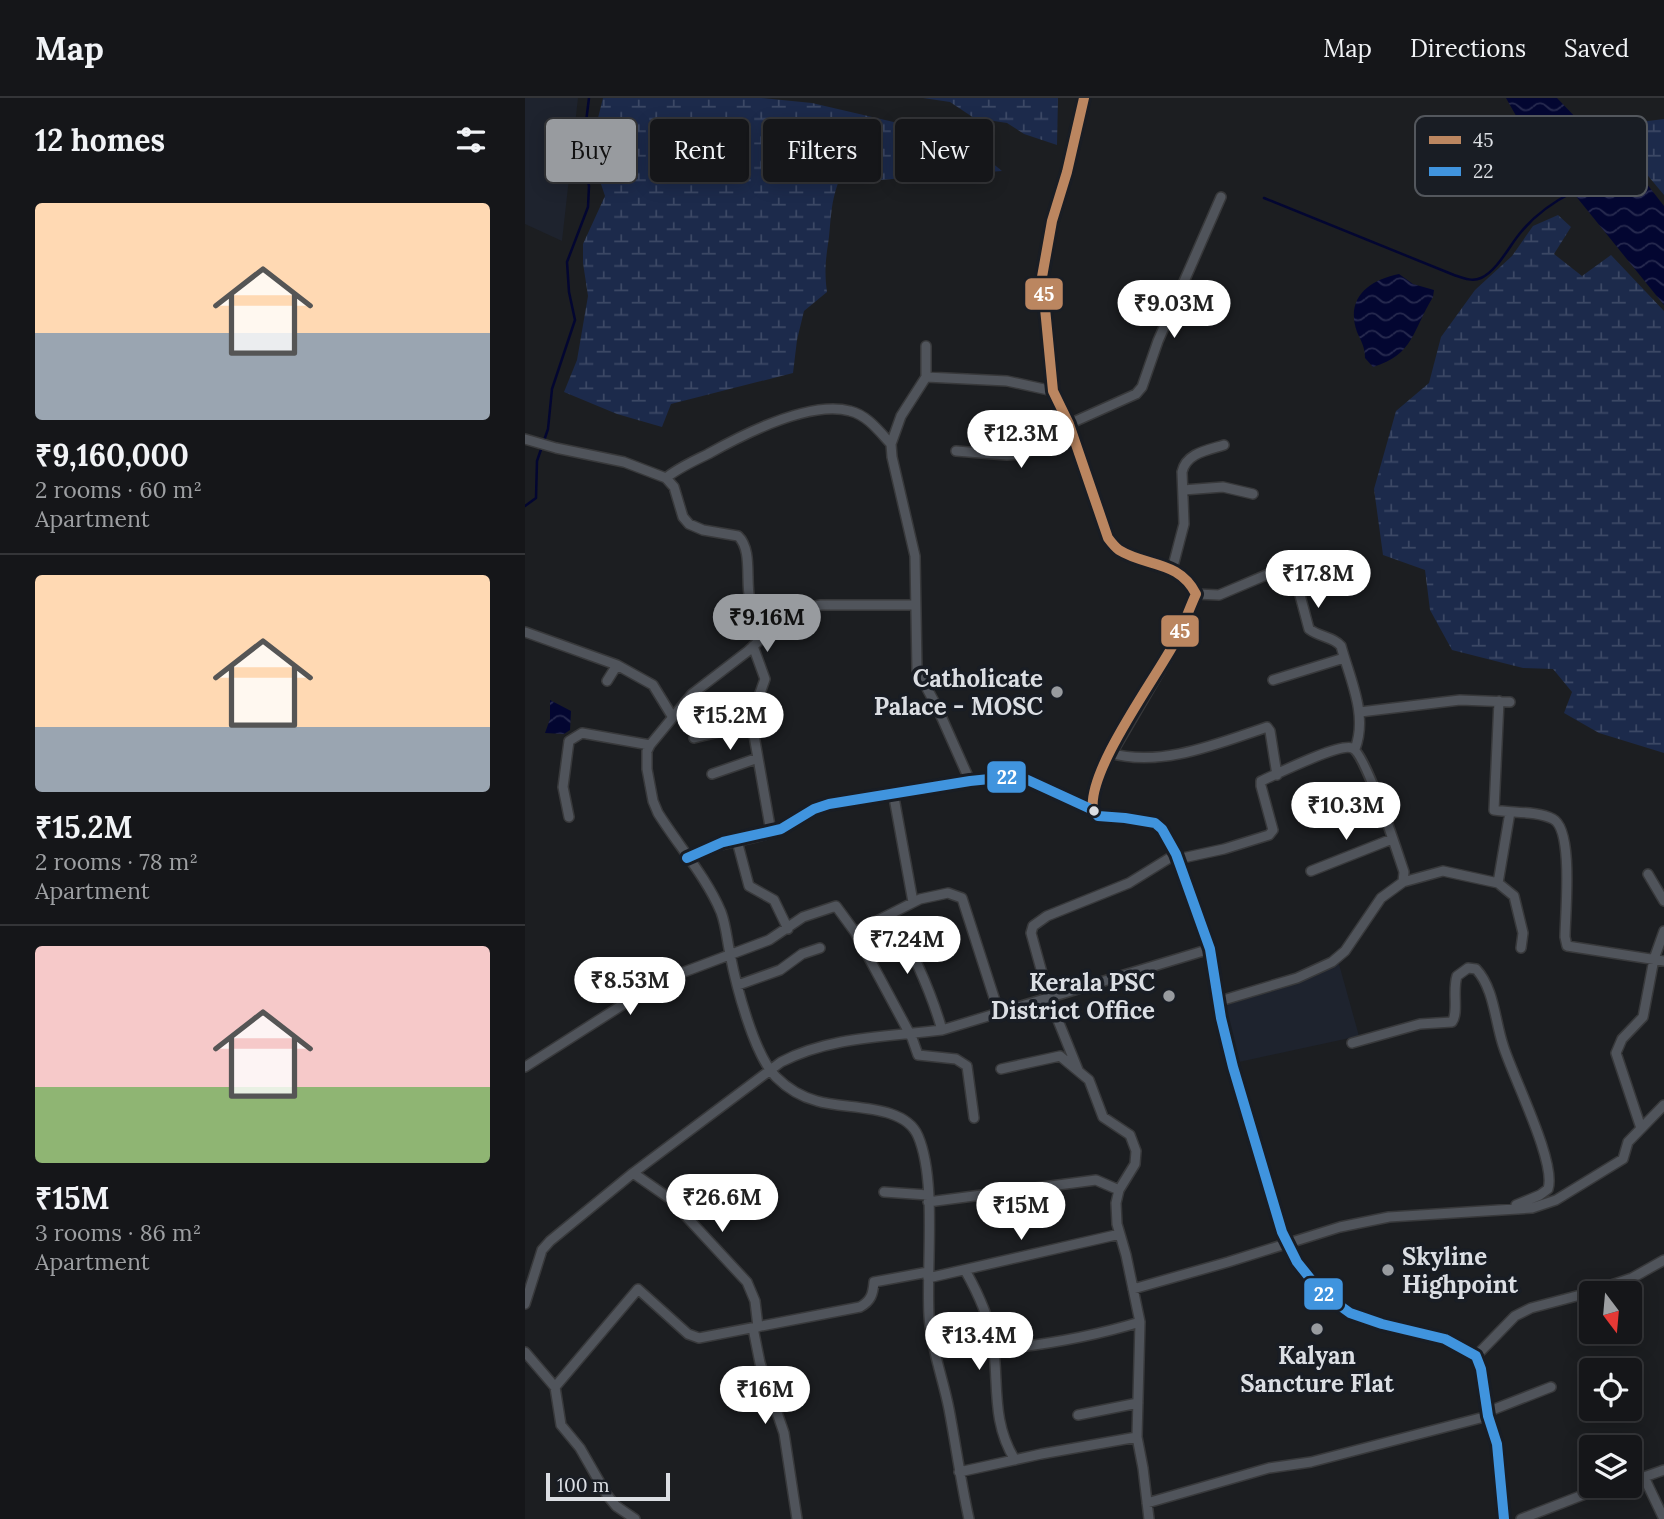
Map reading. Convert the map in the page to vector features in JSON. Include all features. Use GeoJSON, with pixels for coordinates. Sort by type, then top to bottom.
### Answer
{"type":"FeatureCollection","features":[{"type":"Feature","properties":{"kind":"main road"},"geometry":{"type":"LineString","coordinates":[[1084,98],[1067,172],[1052,221],[1042,277],[1053,391],[1069,424],[1108,538],[1119,550],[1172,570],[1191,585],[1196,594],[1178,638],[1101,768],[1092,800],[1093,810],[1098,816],[1155,823],[1162,829],[1177,856],[1210,949],[1221,1018],[1233,1067],[1286,1244],[1307,1276],[1335,1304],[1350,1313],[1382,1324],[1445,1339],[1476,1356],[1497,1444],[1504,1519]]}},
{"type":"Feature","properties":{"kind":"street"},"geometry":{"type":"LineString","coordinates":[[956,451],[1020,455],[1069,424],[1139,392],[1158,341],[1221,197]]}},
{"type":"Feature","properties":{"kind":"street"},"geometry":{"type":"LineString","coordinates":[[926,346],[926,377],[901,416],[891,444],[915,556],[917,670],[971,781]]}},
{"type":"Feature","properties":{"kind":"street"},"geometry":{"type":"LineString","coordinates":[[926,377],[1007,381],[1053,391]]}},
{"type":"Feature","properties":{"kind":"street"},"geometry":{"type":"LineString","coordinates":[[666,478],[759,426],[788,417],[823,411],[848,410],[863,416],[891,444]]}},
{"type":"Feature","properties":{"kind":"street"},"geometry":{"type":"LineString","coordinates":[[528,440],[624,462],[666,478],[674,487],[683,517],[689,524],[742,539],[747,555],[750,599],[761,625],[762,636],[692,694],[650,745],[646,758],[653,801],[720,911],[738,985],[759,1052],[770,1070],[785,1085],[818,1102],[872,1110],[907,1121],[921,1145],[928,1198],[928,1275],[932,1340],[949,1409],[969,1519]]}},
{"type":"Feature","properties":{"kind":"street"},"geometry":{"type":"LineString","coordinates":[[1172,570],[1184,524],[1182,472],[1187,461],[1197,454],[1224,445]]}},
{"type":"Feature","properties":{"kind":"street"},"geometry":{"type":"LineString","coordinates":[[1183,490],[1223,486],[1253,494]]}},
{"type":"Feature","properties":{"kind":"street"},"geometry":{"type":"LineString","coordinates":[[1196,594],[1219,595],[1290,567],[1294,572],[1309,629],[1339,643],[1360,712],[1360,732],[1355,749],[1374,787],[1404,872],[1403,882]]}},
{"type":"Feature","properties":{"kind":"street"},"geometry":{"type":"LineString","coordinates":[[761,625],[791,611],[821,605],[915,605]]}},
{"type":"Feature","properties":{"kind":"street"},"geometry":{"type":"LineString","coordinates":[[525,632],[617,666],[653,685],[672,716]]}},
{"type":"Feature","properties":{"kind":"street"},"geometry":{"type":"LineString","coordinates":[[694,738],[752,724],[758,718],[759,696],[765,680],[753,646]]}},
{"type":"Feature","properties":{"kind":"street"},"geometry":{"type":"LineString","coordinates":[[1273,680],[1344,658]]}},
{"type":"Feature","properties":{"kind":"street"},"geometry":{"type":"LineString","coordinates":[[607,681],[617,666]]}},
{"type":"Feature","properties":{"kind":"street"},"geometry":{"type":"LineString","coordinates":[[1360,712],[1460,700],[1505,701],[1494,810],[1553,819],[1561,828],[1566,864],[1567,946],[1659,960]]}},
{"type":"Feature","properties":{"kind":"street"},"geometry":{"type":"LineString","coordinates":[[752,724],[771,832]]}},
{"type":"Feature","properties":{"kind":"street"},"geometry":{"type":"LineString","coordinates":[[1110,753],[1138,759],[1165,755],[1233,740],[1266,727],[1270,731],[1277,775]]}},
{"type":"Feature","properties":{"kind":"street"},"geometry":{"type":"LineString","coordinates":[[569,817],[563,787],[569,741],[582,733],[650,745]]}},
{"type":"Feature","properties":{"kind":"street"},"geometry":{"type":"LineString","coordinates":[[1079,1072],[1049,998],[1031,933],[1033,926],[1048,916],[1129,883],[1177,856],[1224,849],[1271,834],[1273,830],[1260,782],[1332,750],[1350,747],[1355,749]]}},
{"type":"Feature","properties":{"kind":"street"},"geometry":{"type":"LineString","coordinates":[[712,774],[758,758]]}},
{"type":"Feature","properties":{"kind":"street"},"geometry":{"type":"LineString","coordinates":[[687,858],[723,842],[771,832],[829,804],[971,781],[1019,776],[1093,810]]}},
{"type":"Feature","properties":{"kind":"street"},"geometry":{"type":"LineString","coordinates":[[893,792],[913,902]]}},
{"type":"Feature","properties":{"kind":"street"},"geometry":{"type":"LineString","coordinates":[[1498,883],[1510,812]]}},
{"type":"Feature","properties":{"kind":"street"},"geometry":{"type":"LineString","coordinates":[[1311,871],[1392,839]]}},
{"type":"Feature","properties":{"kind":"street"},"geometry":{"type":"LineString","coordinates":[[737,841],[749,886],[774,900],[788,929]]}},
{"type":"Feature","properties":{"kind":"street"},"geometry":{"type":"LineString","coordinates":[[1220,1001],[1297,978],[1332,962],[1345,951],[1381,898],[1403,882],[1443,871],[1498,883],[1514,896],[1523,933],[1521,948]]}},
{"type":"Feature","properties":{"kind":"street"},"geometry":{"type":"LineString","coordinates":[[1648,874],[1664,901]]}},
{"type":"Feature","properties":{"kind":"street"},"geometry":{"type":"LineString","coordinates":[[855,932],[913,902],[948,893],[962,898],[999,1013]]}},
{"type":"Feature","properties":{"kind":"street"},"geometry":{"type":"LineString","coordinates":[[525,1067],[660,981],[769,940],[803,917],[836,906],[855,932],[918,1055],[956,1059],[967,1066],[974,1118]]}},
{"type":"Feature","properties":{"kind":"street"},"geometry":{"type":"LineString","coordinates":[[891,914],[924,975],[942,1030]]}},
{"type":"Feature","properties":{"kind":"street"},"geometry":{"type":"LineString","coordinates":[[1641,1129],[1616,1053],[1622,1039],[1643,1017],[1664,931]]}},
{"type":"Feature","properties":{"kind":"street"},"geometry":{"type":"LineString","coordinates":[[738,985],[780,970],[802,954],[820,948]]}},
{"type":"Feature","properties":{"kind":"street"},"geometry":{"type":"LineString","coordinates":[[525,1304],[542,1250],[633,1173],[794,1055],[830,1044],[883,1035],[910,1035],[942,1030],[1210,949]]}},
{"type":"Feature","properties":{"kind":"street"},"geometry":{"type":"LineString","coordinates":[[1352,1043],[1420,1024],[1449,1024],[1457,1013],[1453,997],[1457,976],[1468,968],[1476,970],[1482,976],[1503,1046],[1534,1126],[1550,1180],[1548,1189],[1540,1195],[1505,1208]]}},
{"type":"Feature","properties":{"kind":"street"},"geometry":{"type":"LineString","coordinates":[[1001,1069],[1060,1056],[1089,1080],[1103,1117],[1130,1135],[1134,1143],[1137,1157],[1135,1164],[1119,1191],[1116,1203],[1139,1322],[1137,1437],[1149,1519]]}},
{"type":"Feature","properties":{"kind":"street"},"geometry":{"type":"LineString","coordinates":[[1133,1289],[1340,1227],[1389,1217],[1532,1208],[1556,1200],[1623,1159],[1628,1142],[1664,1105]]}},
{"type":"Feature","properties":{"kind":"street"},"geometry":{"type":"LineString","coordinates":[[633,1173],[669,1198],[747,1282],[755,1301],[759,1363],[787,1446],[797,1519]]}},
{"type":"Feature","properties":{"kind":"street"},"geometry":{"type":"LineString","coordinates":[[884,1192],[928,1198],[1096,1180],[1119,1191]]}},
{"type":"Feature","properties":{"kind":"street"},"geometry":{"type":"LineString","coordinates":[[555,1387],[638,1289],[688,1334],[699,1338],[860,1307],[873,1295],[874,1282],[965,1270],[1120,1234]]}},
{"type":"Feature","properties":{"kind":"street"},"geometry":{"type":"LineString","coordinates":[[1476,1356],[1515,1316],[1531,1308],[1632,1278],[1664,1260]]}},
{"type":"Feature","properties":{"kind":"street"},"geometry":{"type":"LineString","coordinates":[[965,1270],[986,1313],[994,1350],[998,1415],[1008,1448],[1015,1460]]}},
{"type":"Feature","properties":{"kind":"street"},"geometry":{"type":"LineString","coordinates":[[994,1350],[1048,1344],[1100,1334],[1139,1322]]}},
{"type":"Feature","properties":{"kind":"street"},"geometry":{"type":"LineString","coordinates":[[525,1352],[555,1387],[561,1424],[580,1448],[607,1495],[615,1506],[635,1519]]}},
{"type":"Feature","properties":{"kind":"street"},"geometry":{"type":"LineString","coordinates":[[1147,1503],[1269,1468],[1311,1462],[1488,1414],[1551,1387]]}},
{"type":"Feature","properties":{"kind":"street"},"geometry":{"type":"LineString","coordinates":[[1078,1415],[1137,1403]]}},
{"type":"Feature","properties":{"kind":"street"},"geometry":{"type":"LineString","coordinates":[[959,1472],[1137,1437]]}},
{"type":"Feature","properties":{"kind":"street"},"geometry":{"type":"LineString","coordinates":[[1664,1470],[1644,1477],[1664,1519]]}},
{"type":"Feature","properties":{"kind":"street"},"geometry":{"type":"LineString","coordinates":[[1521,1519],[1579,1496]]}},
{"type":"Feature","properties":{"kind":"shaded area"},"geometry":{"type":"Polygon","coordinates":[[[525,98],[578,98],[576,119],[546,119],[546,182],[569,182],[562,241],[525,224],[525,98]]]}},
{"type":"Feature","properties":{"kind":"shaded area"},"geometry":{"type":"Polygon","coordinates":[[[1339,964],[1359,1036],[1239,1062],[1222,1007],[1339,964]]]}},
{"type":"Feature","properties":{"kind":"green space"},"geometry":{"type":"Polygon","coordinates":[[[603,98],[761,98],[812,103],[881,119],[763,119],[763,182],[852,182],[838,183],[826,258],[827,292],[804,311],[793,373],[671,404],[662,427],[617,414],[564,392],[577,360],[588,296],[583,244],[605,196],[600,182],[636,182],[636,119],[598,119],[603,98]]]}},
{"type":"Feature","properties":{"kind":"green space"},"geometry":{"type":"Polygon","coordinates":[[[923,98],[1058,98],[1057,145],[1024,134],[1007,123],[974,118],[950,102],[923,98]]]}},
{"type":"Feature","properties":{"kind":"green space"},"geometry":{"type":"Polygon","coordinates":[[[881,119],[895,122],[895,179],[881,180],[881,119]]]}},
{"type":"Feature","properties":{"kind":"green space"},"geometry":{"type":"Polygon","coordinates":[[[1664,119],[1664,195],[1647,175],[1647,121],[1664,119]]]}},
{"type":"Feature","properties":{"kind":"green space"},"geometry":{"type":"Polygon","coordinates":[[[993,164],[1002,171],[993,172],[993,164]]]}},
{"type":"Feature","properties":{"kind":"green space"},"geometry":{"type":"Polygon","coordinates":[[[1558,215],[1571,227],[1554,254],[1582,276],[1611,255],[1664,311],[1664,753],[1599,733],[1564,713],[1572,692],[1553,669],[1523,668],[1452,650],[1430,610],[1425,570],[1383,555],[1374,489],[1396,411],[1429,383],[1441,337],[1475,290],[1512,256],[1533,226],[1558,215]]]}},
{"type":"Feature","properties":{"kind":"water"},"geometry":{"type":"Polygon","coordinates":[[[1506,98],[1557,98],[1574,116],[1516,116],[1506,98]]]}},
{"type":"Feature","properties":{"kind":"water"},"geometry":{"type":"Polygon","coordinates":[[[1647,184],[1664,206],[1664,305],[1576,196],[1647,196],[1647,184]]]}},
{"type":"Feature","properties":{"kind":"water"},"geometry":{"type":"Polygon","coordinates":[[[1399,274],[1413,284],[1434,290],[1433,297],[1405,348],[1387,362],[1373,367],[1365,358],[1354,320],[1354,309],[1357,300],[1369,286],[1399,274]]]}},
{"type":"Feature","properties":{"kind":"water"},"geometry":{"type":"Polygon","coordinates":[[[550,700],[571,711],[570,730],[564,734],[545,733],[550,719],[550,700]]]}},
{"type":"Feature","properties":{"kind":"waterway"},"geometry":{"type":"LineString","coordinates":[[525,506],[536,498],[537,461],[548,429],[552,389],[575,320],[569,292],[567,262],[588,207],[589,186],[582,154],[589,98]]}},
{"type":"Feature","properties":{"kind":"waterway"},"geometry":{"type":"LineString","coordinates":[[1264,198],[1454,275],[1474,280],[1493,269],[1521,232],[1538,215],[1566,196]]}},
{"type":"Feature","properties":{"kind":"transit line","name":"45"},"geometry":{"type":"LineString","coordinates":[[1084,98],[1067,172],[1052,221],[1042,277],[1053,391],[1069,424],[1108,538],[1118,549],[1129,555],[1181,575],[1196,594],[1176,640],[1111,749],[1094,793],[1093,810]]}},
{"type":"Feature","properties":{"kind":"transit line","name":"22"},"geometry":{"type":"LineString","coordinates":[[687,858],[723,842],[781,829],[814,809],[829,804],[970,781],[1019,776],[1093,810],[1098,816],[1155,823],[1162,829],[1176,854],[1210,949],[1221,1018],[1233,1067],[1282,1232],[1297,1262],[1321,1292],[1350,1313],[1382,1324],[1445,1339],[1476,1356],[1481,1369],[1488,1416],[1497,1444],[1504,1519]]}},
{"type":"Feature","properties":{"kind":"place","name":"Catholicate Palace - MOSC"},"geometry":{"type":"Point","coordinates":[1057,692]}},
{"type":"Feature","properties":{"kind":"place","name":"Kerala PSC District Office"},"geometry":{"type":"Point","coordinates":[1169,996]}},
{"type":"Feature","properties":{"kind":"place","name":"Skyline Highpoint"},"geometry":{"type":"Point","coordinates":[1388,1270]}},
{"type":"Feature","properties":{"kind":"place","name":"Kalyan Sancture Flat"},"geometry":{"type":"Point","coordinates":[1317,1329]}}]}
